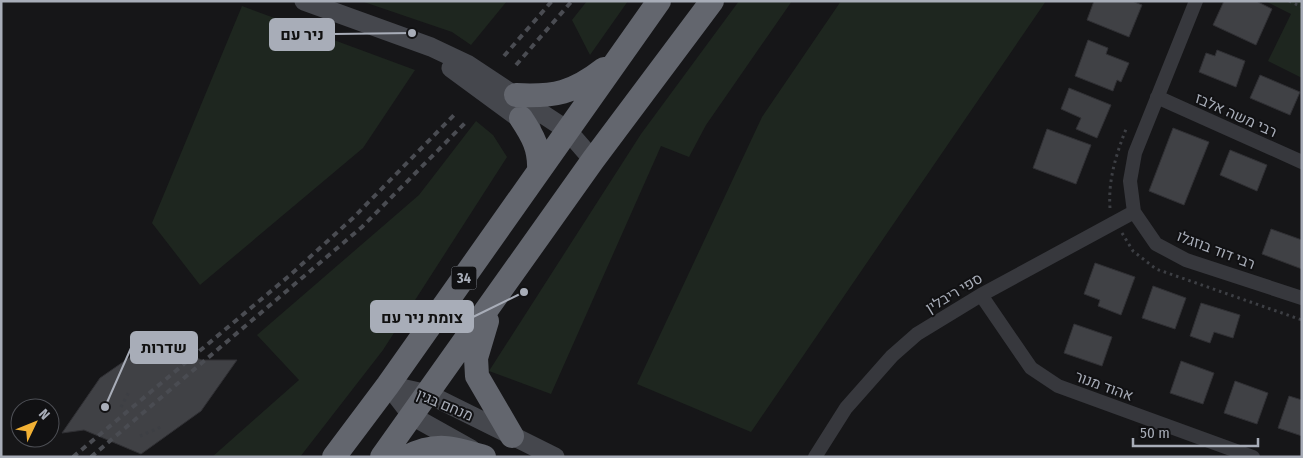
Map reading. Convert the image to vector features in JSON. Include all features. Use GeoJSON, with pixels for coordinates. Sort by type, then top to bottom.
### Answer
{"type":"FeatureCollection","features":[{"type":"Feature","properties":{"kind":"highway","name":"34"},"geometry":{"type":"LineString","coordinates":[[334,457],[388,385],[560,138],[659,1]]}},
{"type":"Feature","properties":{"kind":"highway","name":"34"},"geometry":{"type":"LineString","coordinates":[[382,457],[593,160],[712,1]]}},
{"type":"Feature","properties":{"kind":"highway"},"geometry":{"type":"LineString","coordinates":[[516,95],[545,96],[562,93],[587,82],[619,57]]}},
{"type":"Feature","properties":{"kind":"highway"},"geometry":{"type":"LineString","coordinates":[[521,118],[534,138],[540,155],[538,170]]}},
{"type":"Feature","properties":{"kind":"highway"},"geometry":{"type":"LineString","coordinates":[[492,304],[476,358],[477,376],[512,436]]}},
{"type":"Feature","properties":{"kind":"highway"},"geometry":{"type":"LineString","coordinates":[[407,457],[427,448],[438,447],[454,448],[485,457]]}},
{"type":"Feature","properties":{"kind":"main road"},"geometry":{"type":"LineString","coordinates":[[304,1],[448,54],[516,95],[560,138]]}},
{"type":"Feature","properties":{"kind":"main road"},"geometry":{"type":"LineString","coordinates":[[387,32],[432,55],[521,118],[560,138],[593,160]]}},
{"type":"Feature","properties":{"kind":"main road","name":"מנחם בגין"},"geometry":{"type":"LineString","coordinates":[[388,385],[428,394],[555,457]]}},
{"type":"Feature","properties":{"kind":"main road","name":"מנחם בגין"},"geometry":{"type":"LineString","coordinates":[[388,385],[412,416],[485,457]]}},
{"type":"Feature","properties":{"kind":"street"},"geometry":{"type":"LineString","coordinates":[[1134,212],[1130,181],[1135,153],[1196,1]]}},
{"type":"Feature","properties":{"kind":"street","name":"רבי משה אלבז"},"geometry":{"type":"LineString","coordinates":[[1157,97],[1302,162]]}},
{"type":"Feature","properties":{"kind":"street","name":"ספי ריבלין"},"geometry":{"type":"LineString","coordinates":[[815,457],[846,408],[892,356],[917,334],[982,295],[1134,212]]}},
{"type":"Feature","properties":{"kind":"street","name":"רבי דוד בוזגלו"},"geometry":{"type":"LineString","coordinates":[[1134,212],[1156,244],[1186,260],[1302,298]]}},
{"type":"Feature","properties":{"kind":"street","name":"אהוד מנור"},"geometry":{"type":"LineString","coordinates":[[982,295],[1031,368],[1058,386],[1253,457]]}},
{"type":"Feature","properties":{"kind":"street","name":"ספי ריבלין"},"geometry":{"type":"LineString","coordinates":[[820,457],[824,442]]}},
{"type":"Feature","properties":{"kind":"path"},"geometry":{"type":"LineString","coordinates":[[1289,1],[1302,7]]}},
{"type":"Feature","properties":{"kind":"path"},"geometry":{"type":"LineString","coordinates":[[1127,127],[1116,153],[1108,188],[1110,213],[1133,251],[1156,269],[1302,320]]}},
{"type":"Feature","properties":{"kind":"path"},"geometry":{"type":"LineString","coordinates":[[121,407],[130,390]]}},
{"type":"Feature","properties":{"kind":"path"},"geometry":{"type":"LineString","coordinates":[[140,436],[161,427]]}},
{"type":"Feature","properties":{"kind":"shaded area"},"geometry":{"type":"Polygon","coordinates":[[[361,1],[507,1],[471,45],[452,32],[361,1]]]}},
{"type":"Feature","properties":{"kind":"shaded area"},"geometry":{"type":"Polygon","coordinates":[[[587,1],[628,1],[590,55],[572,20],[587,1]]]}},
{"type":"Feature","properties":{"kind":"shaded area"},"geometry":{"type":"Polygon","coordinates":[[[739,1],[792,1],[706,125],[689,157],[661,146],[551,394],[489,371],[641,134],[739,1]]]}},
{"type":"Feature","properties":{"kind":"shaded area"},"geometry":{"type":"Polygon","coordinates":[[[841,1],[1046,1],[751,432],[637,384],[762,117],[841,1]]]}},
{"type":"Feature","properties":{"kind":"shaded area"},"geometry":{"type":"Polygon","coordinates":[[[1265,1],[1302,1],[1302,78],[1268,61],[1291,14],[1265,1]]]}},
{"type":"Feature","properties":{"kind":"shaded area"},"geometry":{"type":"Polygon","coordinates":[[[242,6],[415,70],[363,148],[200,285],[152,223],[242,6]]]}},
{"type":"Feature","properties":{"kind":"shaded area"},"geometry":{"type":"Polygon","coordinates":[[[476,121],[493,135],[507,157],[383,350],[300,457],[212,457],[299,380],[257,335],[419,195],[476,121]]]}},
{"type":"Feature","properties":{"kind":"building"},"geometry":{"type":"Polygon","coordinates":[[[1094,1],[1132,1],[1142,5],[1129,37],[1087,20],[1094,1]]]}},
{"type":"Feature","properties":{"kind":"building"},"geometry":{"type":"Polygon","coordinates":[[[1224,1],[1256,1],[1272,9],[1256,45],[1213,25],[1224,1]]]}},
{"type":"Feature","properties":{"kind":"building"},"geometry":{"type":"Polygon","coordinates":[[[1088,40],[1108,48],[1106,54],[1129,63],[1121,82],[1117,80],[1113,91],[1075,76],[1088,40]]]}},
{"type":"Feature","properties":{"kind":"building"},"geometry":{"type":"Polygon","coordinates":[[[1217,50],[1245,61],[1236,87],[1199,72],[1206,53],[1215,56],[1217,50]]]}},
{"type":"Feature","properties":{"kind":"building"},"geometry":{"type":"Polygon","coordinates":[[[1260,75],[1300,92],[1290,115],[1250,98],[1260,75]]]}},
{"type":"Feature","properties":{"kind":"building"},"geometry":{"type":"Polygon","coordinates":[[[1069,88],[1111,105],[1097,138],[1076,129],[1081,118],[1061,109],[1069,88]]]}},
{"type":"Feature","properties":{"kind":"building"},"geometry":{"type":"Polygon","coordinates":[[[1173,128],[1209,142],[1184,205],[1149,191],[1173,128]]]}},
{"type":"Feature","properties":{"kind":"building"},"geometry":{"type":"Polygon","coordinates":[[[1047,129],[1091,145],[1076,184],[1033,168],[1047,129]]]}},
{"type":"Feature","properties":{"kind":"building"},"geometry":{"type":"Polygon","coordinates":[[[1230,150],[1267,165],[1257,191],[1220,175],[1230,150]]]}},
{"type":"Feature","properties":{"kind":"building"},"geometry":{"type":"Polygon","coordinates":[[[1271,229],[1302,240],[1302,269],[1262,254],[1271,229]]]}},
{"type":"Feature","properties":{"kind":"building"},"geometry":{"type":"Polygon","coordinates":[[[1095,263],[1135,277],[1121,315],[1098,306],[1100,300],[1084,294],[1095,263]]]}},
{"type":"Feature","properties":{"kind":"building"},"geometry":{"type":"Polygon","coordinates":[[[1153,286],[1186,298],[1175,329],[1142,318],[1153,286]]]}},
{"type":"Feature","properties":{"kind":"building"},"geometry":{"type":"Polygon","coordinates":[[[1201,303],[1240,315],[1233,338],[1214,332],[1210,343],[1190,336],[1201,303]]]}},
{"type":"Feature","properties":{"kind":"building"},"geometry":{"type":"Polygon","coordinates":[[[1074,324],[1112,337],[1102,366],[1064,353],[1074,324]]]}},
{"type":"Feature","properties":{"kind":"building"},"geometry":{"type":"Polygon","coordinates":[[[152,342],[202,360],[237,360],[201,411],[141,454],[84,430],[62,433],[100,378],[152,342]]]}},
{"type":"Feature","properties":{"kind":"building"},"geometry":{"type":"Polygon","coordinates":[[[1181,361],[1214,373],[1203,404],[1170,393],[1181,361]]]}},
{"type":"Feature","properties":{"kind":"building"},"geometry":{"type":"Polygon","coordinates":[[[1235,381],[1268,393],[1257,424],[1224,413],[1235,381]]]}},
{"type":"Feature","properties":{"kind":"building"},"geometry":{"type":"Polygon","coordinates":[[[1289,396],[1302,400],[1302,436],[1278,428],[1289,396]]]}},
{"type":"Feature","properties":{"kind":"railway"},"geometry":{"type":"LineString","coordinates":[[504,56],[552,1]]}},
{"type":"Feature","properties":{"kind":"railway"},"geometry":{"type":"LineString","coordinates":[[516,65],[572,1]]}},
{"type":"Feature","properties":{"kind":"railway"},"geometry":{"type":"LineString","coordinates":[[73,457],[289,276],[353,218],[454,115]]}},
{"type":"Feature","properties":{"kind":"railway"},"geometry":{"type":"LineString","coordinates":[[91,457],[362,227],[465,123]]}},
{"type":"Feature","properties":{"kind":"place","name":"ניר עם"},"geometry":{"type":"Point","coordinates":[412,33]}},
{"type":"Feature","properties":{"kind":"place","name":"צומת ניר עם"},"geometry":{"type":"Point","coordinates":[524,292]}},
{"type":"Feature","properties":{"kind":"place","name":"שדרות"},"geometry":{"type":"Point","coordinates":[105,407]}}]}
